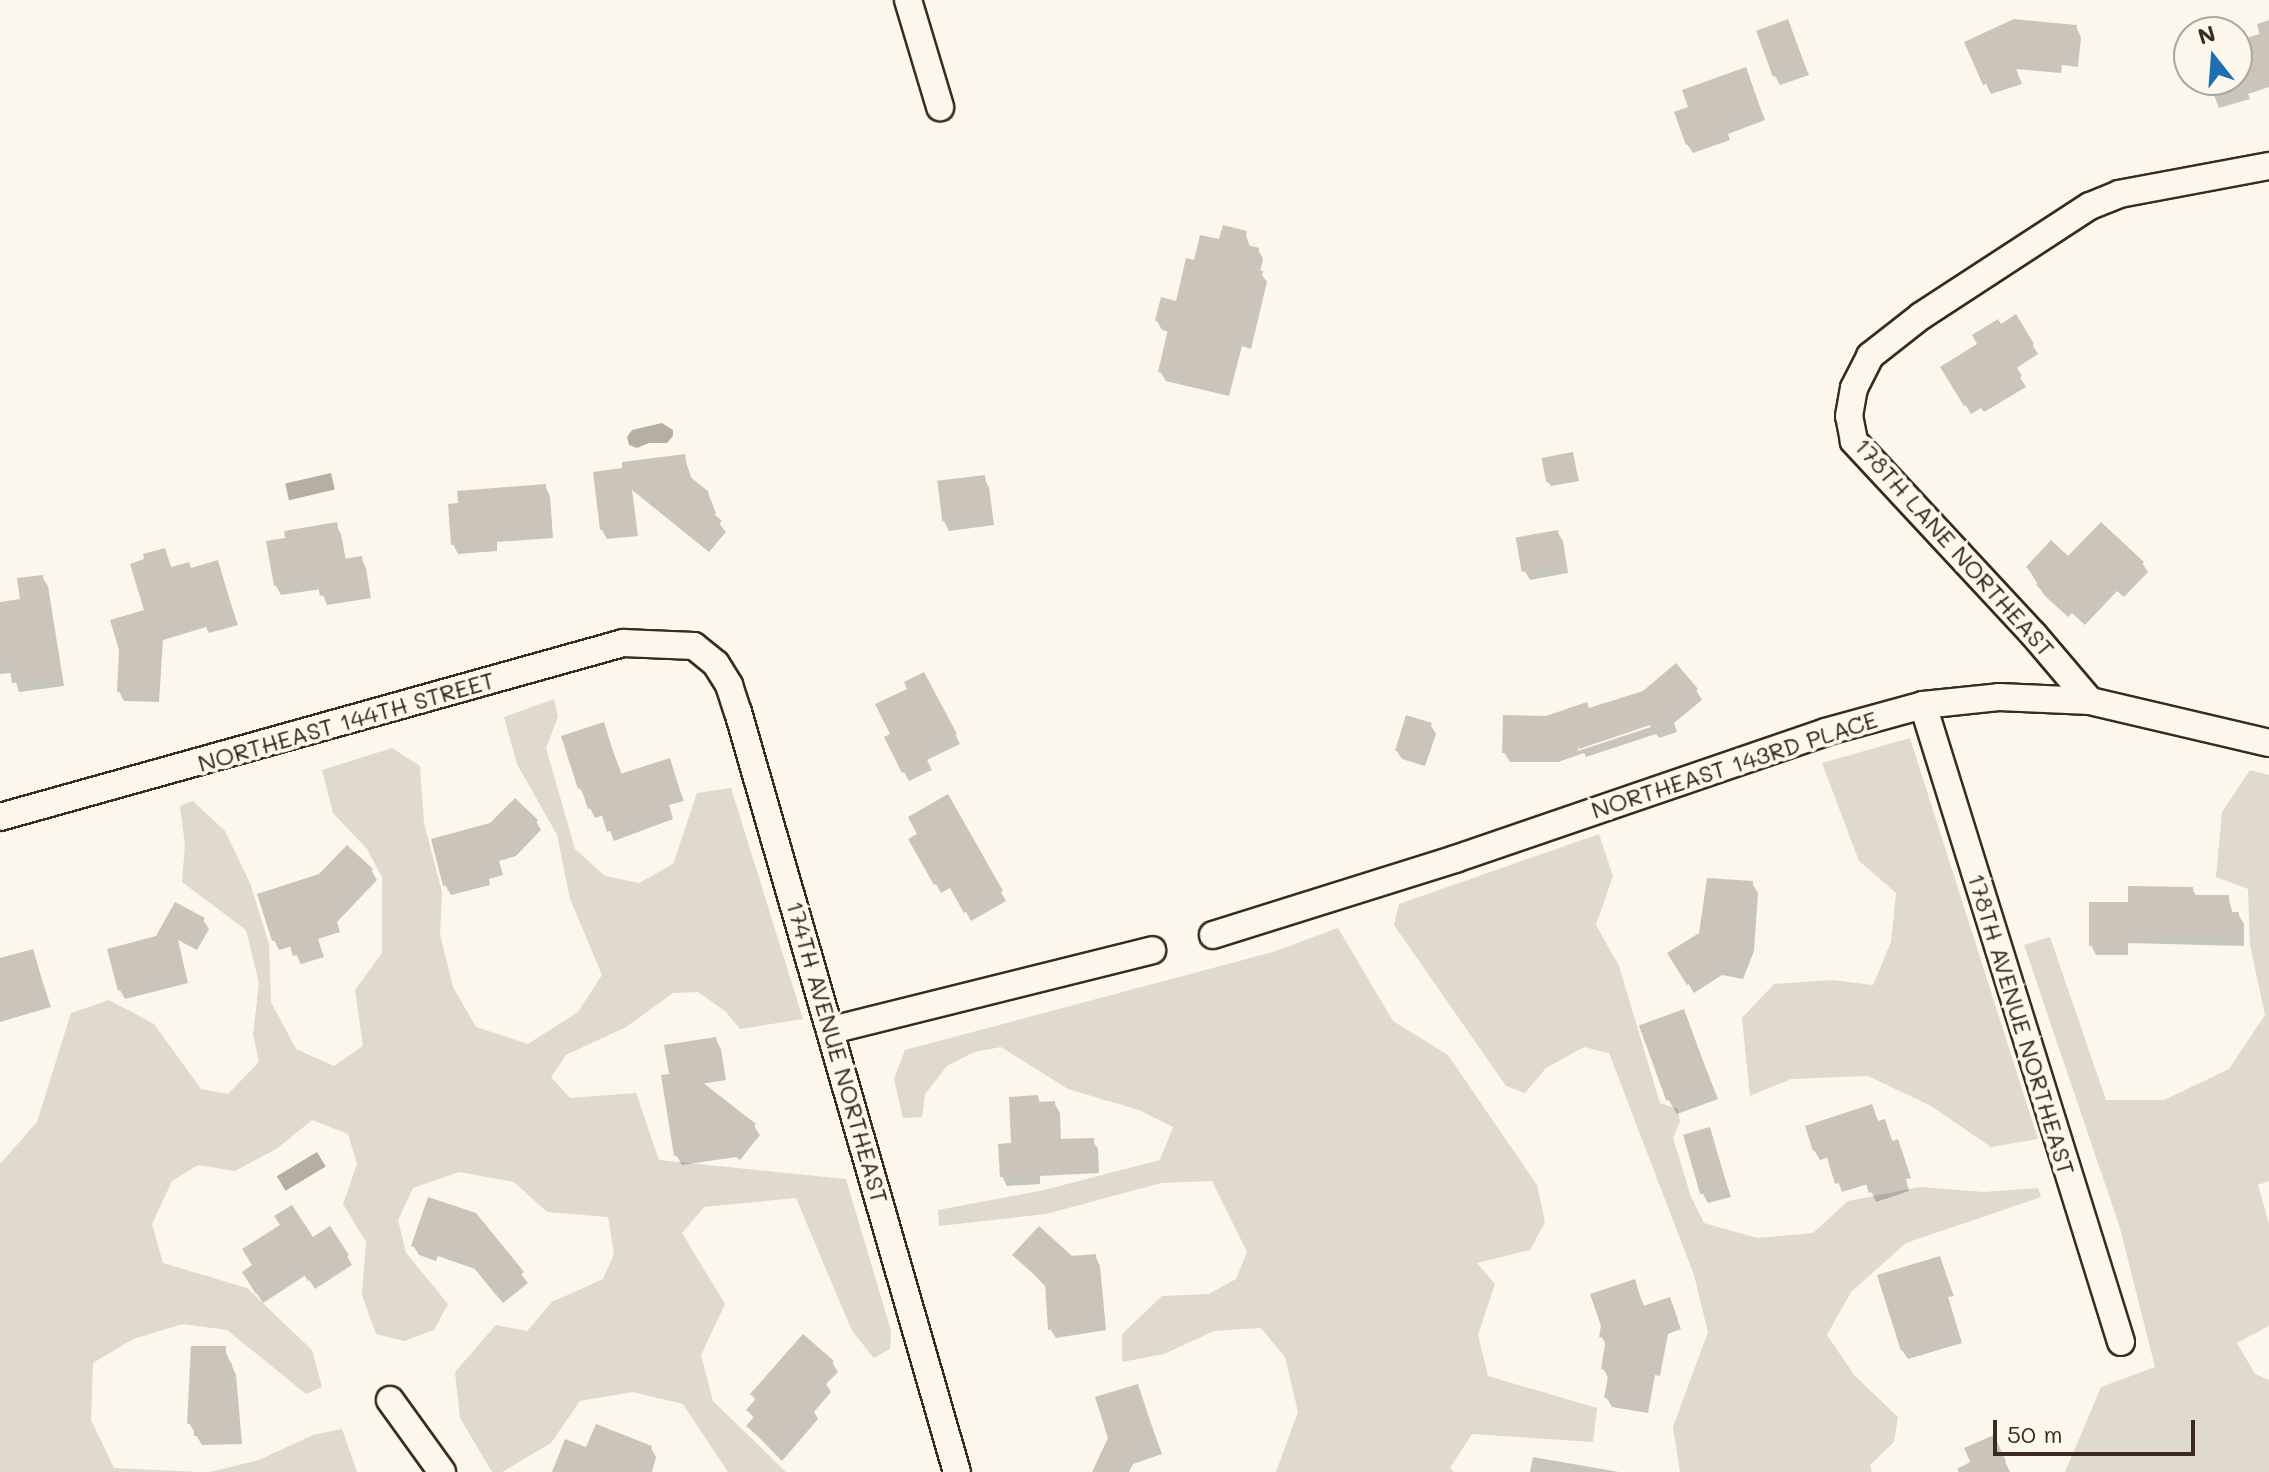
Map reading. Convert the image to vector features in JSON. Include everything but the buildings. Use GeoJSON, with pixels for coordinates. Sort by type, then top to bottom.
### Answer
{"type":"FeatureCollection","features":[{"type":"Feature","properties":{"kind":"street"},"geometry":{"type":"LineString","coordinates":[[908,0],[940,107]]}},
{"type":"Feature","properties":{"kind":"street","name":"178TH LANE NORTHEAST"},"geometry":{"type":"LineString","coordinates":[[2090,701],[2034,635],[1854,441],[1849,416],[1854,388],[1870,356],[1921,316],[2090,206],[2119,194],[2269,166]]}},
{"type":"Feature","properties":{"kind":"street","name":"NORTHEAST 144TH STREET"},"geometry":{"type":"LineString","coordinates":[[0,817],[623,643],[694,646]]}},
{"type":"Feature","properties":{"kind":"street","name":"174TH AVENUE NORTHEAST"},"geometry":{"type":"LineString","coordinates":[[694,646],[716,664],[729,685],[832,1030],[957,1472]]}},
{"type":"Feature","properties":{"kind":"street","name":"NORTHEAST 143RD PLACE"},"geometry":{"type":"LineString","coordinates":[[1213,935],[1455,859],[1825,732],[1923,705],[1999,697],[2090,701],[2269,743]]}},
{"type":"Feature","properties":{"kind":"street","name":"178TH AVENUE NORTHEAST"},"geometry":{"type":"LineString","coordinates":[[1923,705],[2121,1342]]}},
{"type":"Feature","properties":{"kind":"street"},"geometry":{"type":"LineString","coordinates":[[832,1030],[1152,950]]}},
{"type":"Feature","properties":{"kind":"street"},"geometry":{"type":"LineString","coordinates":[[390,1400],[442,1472]]}},
{"type":"Feature","properties":{"kind":"shaded area"},"geometry":{"type":"Polygon","coordinates":[[[662,423],[673,430],[673,436],[667,443],[649,443],[637,448],[629,445],[627,437],[632,430],[662,423]]]}},
{"type":"Feature","properties":{"kind":"shaded area"},"geometry":{"type":"Polygon","coordinates":[[[331,473],[335,490],[289,500],[285,484],[331,473]]]}},
{"type":"Feature","properties":{"kind":"shaded area"},"geometry":{"type":"Polygon","coordinates":[[[554,699],[558,717],[546,748],[575,849],[605,876],[639,883],[673,864],[697,793],[731,788],[803,1019],[740,1029],[725,1011],[698,992],[673,993],[626,1027],[566,1055],[551,1077],[570,1098],[636,1093],[659,1160],[846,1179],[891,1331],[890,1349],[874,1358],[852,1331],[796,1198],[704,1207],[682,1233],[725,1304],[701,1355],[713,1401],[786,1472],[728,1472],[683,1404],[633,1392],[580,1401],[551,1443],[502,1472],[492,1472],[460,1418],[455,1372],[496,1325],[527,1331],[552,1302],[603,1279],[614,1254],[608,1217],[547,1212],[514,1182],[459,1172],[413,1188],[398,1220],[406,1253],[448,1304],[434,1330],[404,1341],[376,1334],[362,1295],[366,1242],[343,1204],[357,1164],[348,1134],[312,1120],[278,1148],[235,1171],[198,1165],[172,1181],[152,1224],[163,1263],[247,1288],[312,1350],[322,1387],[306,1394],[227,1330],[183,1324],[133,1339],[93,1363],[91,1420],[114,1468],[199,1472],[0,1472],[0,1164],[37,1122],[71,1013],[109,1000],[154,1024],[201,1089],[228,1094],[259,1062],[253,1034],[259,983],[246,930],[182,882],[185,845],[180,806],[193,801],[225,831],[250,883],[269,944],[271,1002],[296,1049],[334,1066],[363,1046],[355,990],[382,953],[382,877],[367,849],[333,813],[322,770],[392,748],[420,766],[424,823],[442,892],[440,934],[453,987],[476,1027],[528,1044],[578,1012],[602,975],[570,899],[557,835],[517,764],[504,717],[554,699]]]}},
{"type":"Feature","properties":{"kind":"shaded area"},"geometry":{"type":"Polygon","coordinates":[[[1910,738],[2038,1139],[1991,1147],[1931,1106],[1868,1076],[1791,1079],[1750,1096],[1742,1018],[1774,984],[1833,980],[1873,985],[1891,942],[1896,893],[1859,861],[1822,763],[1910,738]]]}},
{"type":"Feature","properties":{"kind":"shaded area"},"geometry":{"type":"Polygon","coordinates":[[[2250,770],[2269,775],[2269,1181],[2258,1185],[2269,1224],[2269,1326],[2237,1343],[2255,1374],[2269,1380],[2269,1472],[2065,1472],[2101,1387],[2155,1367],[2120,1228],[2024,945],[2050,937],[2106,1100],[2164,1100],[2229,1069],[2265,1015],[2250,945],[2248,889],[2216,877],[2222,812],[2250,770]]]}},
{"type":"Feature","properties":{"kind":"shaded area"},"geometry":{"type":"Polygon","coordinates":[[[1599,834],[1613,876],[1596,925],[1619,966],[1660,1103],[1678,1109],[1680,1122],[1673,1138],[1691,1197],[1704,1223],[1757,1238],[1813,1233],[1848,1201],[1920,1187],[1984,1192],[2038,1188],[2041,1197],[1906,1243],[1851,1292],[1827,1335],[1855,1376],[1898,1417],[1894,1442],[1870,1465],[1872,1472],[1680,1472],[1673,1427],[1708,1332],[1694,1275],[1609,1053],[1584,1047],[1546,1068],[1525,1093],[1506,1086],[1394,925],[1399,904],[1599,834]]]}},
{"type":"Feature","properties":{"kind":"shaded area"},"geometry":{"type":"Polygon","coordinates":[[[1338,928],[1393,1021],[1448,1055],[1537,1185],[1545,1222],[1530,1250],[1477,1263],[1495,1284],[1478,1335],[1488,1376],[1597,1408],[1593,1442],[1472,1434],[1450,1468],[1454,1472],[1276,1472],[1298,1412],[1285,1357],[1261,1328],[1214,1331],[1164,1354],[1122,1362],[1122,1334],[1162,1296],[1209,1294],[1236,1279],[1247,1252],[1212,1181],[1161,1183],[1046,1214],[939,1226],[938,1210],[1040,1191],[1160,1160],[1173,1127],[1139,1110],[1068,1089],[1001,1047],[974,1052],[947,1066],[925,1094],[922,1117],[903,1118],[894,1079],[905,1050],[1273,952],[1338,928]]]}},
{"type":"Feature","properties":{"kind":"shaded area"},"geometry":{"type":"Polygon","coordinates":[[[317,1152],[326,1167],[285,1191],[277,1176],[317,1152]]]}},
{"type":"Feature","properties":{"kind":"shaded area"},"geometry":{"type":"Polygon","coordinates":[[[342,1429],[357,1472],[210,1472],[259,1460],[313,1435],[342,1429]]]}}]}
